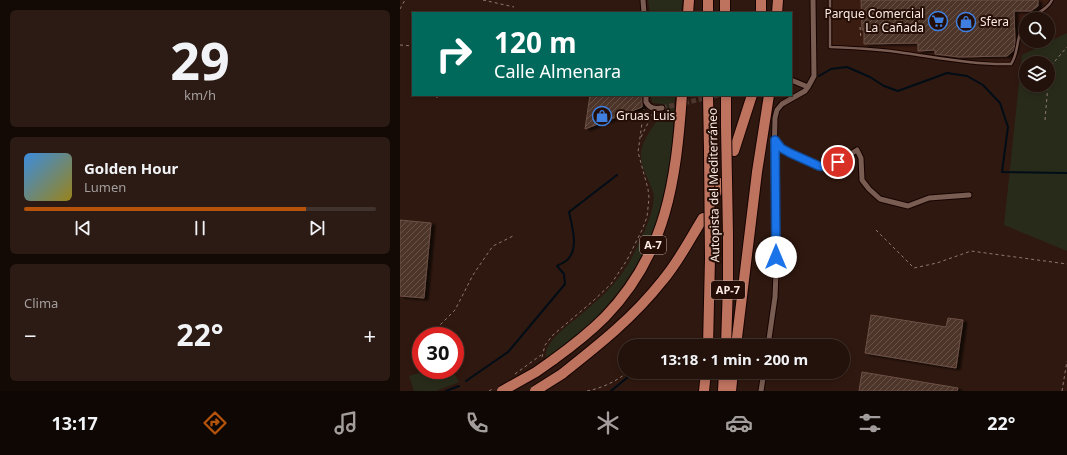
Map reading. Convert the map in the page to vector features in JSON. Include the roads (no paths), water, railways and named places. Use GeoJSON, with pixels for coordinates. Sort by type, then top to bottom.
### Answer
{"type":"FeatureCollection","features":[{"type":"Feature","properties":{"kind":"highway"},"geometry":{"type":"LineString","coordinates":[[688,12],[690,0]]}},
{"type":"Feature","properties":{"kind":"highway"},"geometry":{"type":"LineString","coordinates":[[708,0],[708,12]]}},
{"type":"Feature","properties":{"kind":"highway"},"geometry":{"type":"LineString","coordinates":[[725,12],[726,0]]}},
{"type":"Feature","properties":{"kind":"highway"},"geometry":{"type":"LineString","coordinates":[[761,0],[761,12]]}},
{"type":"Feature","properties":{"kind":"highway"},"geometry":{"type":"LineString","coordinates":[[771,0],[771,12]]}},
{"type":"Feature","properties":{"kind":"highway"},"geometry":{"type":"LineString","coordinates":[[777,12],[778,0]]}},
{"type":"Feature","properties":{"kind":"highway","name":"A-7"},"geometry":{"type":"LineString","coordinates":[[499,388],[536,372],[576,343],[605,317],[632,283],[653,245],[667,206],[673,179],[682,96]]}},
{"type":"Feature","properties":{"kind":"highway","name":"Autopista del Mediterráneo"},"geometry":{"type":"LineString","coordinates":[[708,96],[710,258],[708,339]]}},
{"type":"Feature","properties":{"kind":"highway","name":"Autopista del Mediterráneo"},"geometry":{"type":"LineString","coordinates":[[726,96],[728,235],[726,339]]}},
{"type":"Feature","properties":{"kind":"highway"},"geometry":{"type":"LineString","coordinates":[[734,151],[752,96]]}},
{"type":"Feature","properties":{"kind":"highway"},"geometry":{"type":"LineString","coordinates":[[744,122],[754,105],[757,96]]}},
{"type":"Feature","properties":{"kind":"highway"},"geometry":{"type":"LineString","coordinates":[[737,339],[757,172],[769,96]]}},
{"type":"Feature","properties":{"kind":"highway","name":"A-7"},"geometry":{"type":"LineString","coordinates":[[535,391],[562,374],[611,336],[638,309],[664,279],[703,218]]}},
{"type":"Feature","properties":{"kind":"highway"},"geometry":{"type":"LineString","coordinates":[[704,391],[705,379]]}},
{"type":"Feature","properties":{"kind":"highway"},"geometry":{"type":"LineString","coordinates":[[723,391],[724,379]]}},
{"type":"Feature","properties":{"kind":"highway"},"geometry":{"type":"LineString","coordinates":[[731,391],[732,379]]}},
{"type":"Feature","properties":{"kind":"street"},"geometry":{"type":"LineString","coordinates":[[643,0],[644,12]]}},
{"type":"Feature","properties":{"kind":"street"},"geometry":{"type":"LineString","coordinates":[[769,339],[775,297],[776,272],[777,212],[775,118],[777,110],[782,104],[805,91],[814,76],[812,1]]}},
{"type":"Feature","properties":{"kind":"street"},"geometry":{"type":"LineString","coordinates":[[792,80],[808,87]]}},
{"type":"Feature","properties":{"kind":"street"},"geometry":{"type":"LineString","coordinates":[[646,98],[648,105],[651,108],[661,108]]}},
{"type":"Feature","properties":{"kind":"street"},"geometry":{"type":"LineString","coordinates":[[775,140],[781,148],[819,166],[830,167],[857,150],[861,158],[862,180],[868,189],[880,199],[908,206],[929,198],[969,195]]}},
{"type":"Feature","properties":{"kind":"street"},"geometry":{"type":"LineString","coordinates":[[761,391],[763,379]]}},
{"type":"Feature","properties":{"kind":"lane"},"geometry":{"type":"LineString","coordinates":[[830,0],[830,47],[903,52],[928,57],[989,65],[1011,64],[1016,58],[1019,34]]}},
{"type":"Feature","properties":{"kind":"lane"},"geometry":{"type":"LineString","coordinates":[[1040,12],[1051,3],[1052,0]]}},
{"type":"Feature","properties":{"kind":"waterway"},"geometry":{"type":"LineString","coordinates":[[819,76],[831,69],[847,67],[870,77],[884,86],[898,91],[947,73],[967,76],[983,85],[1000,103],[1008,127],[1002,172],[1067,173]]}},
{"type":"Feature","properties":{"kind":"waterway"},"geometry":{"type":"LineString","coordinates":[[466,381],[508,352],[565,284],[564,274],[557,266],[567,260],[573,249],[574,237],[569,212],[617,175]]}},
{"type":"Feature","properties":{"kind":"waterway"},"geometry":{"type":"LineString","coordinates":[[611,391],[626,379]]}},
{"type":"Feature","properties":{"kind":"waterway"},"geometry":{"type":"LineString","coordinates":[[446,391],[459,386]]}},
{"type":"Feature","properties":{"kind":"tunnel"},"geometry":{"type":"LineString","coordinates":[[662,108],[714,96]]}},
{"type":"Feature","properties":{"kind":"place","name":"Parque Comercial La Cañada"},"geometry":{"type":"Point","coordinates":[938,21]}},
{"type":"Feature","properties":{"kind":"place","name":"Sfera"},"geometry":{"type":"Point","coordinates":[966,22]}},
{"type":"Feature","properties":{"kind":"place","name":"Gruas Luis"},"geometry":{"type":"Point","coordinates":[602,116]}}]}
